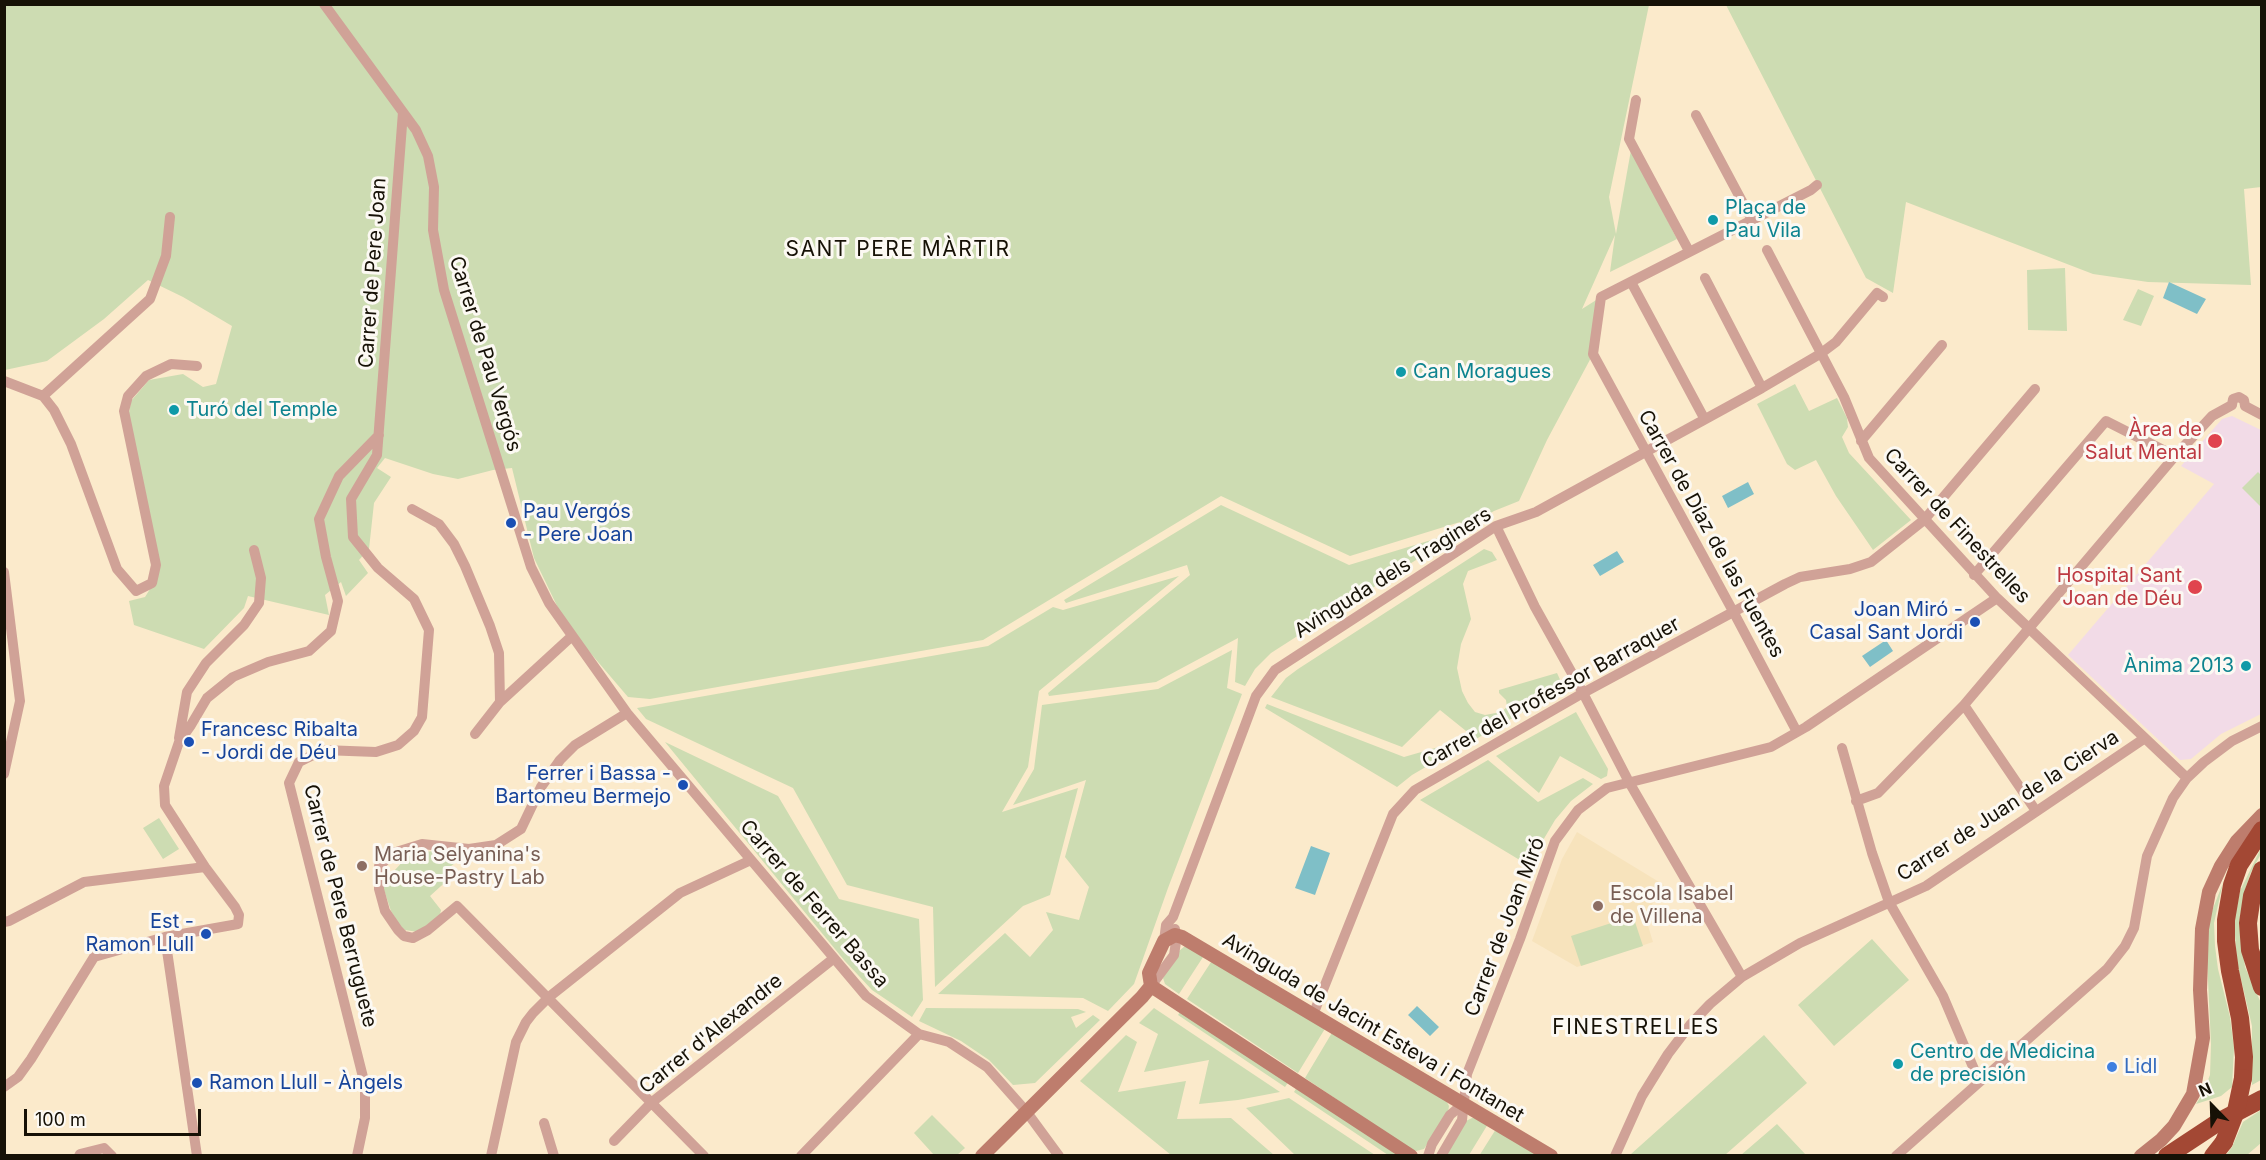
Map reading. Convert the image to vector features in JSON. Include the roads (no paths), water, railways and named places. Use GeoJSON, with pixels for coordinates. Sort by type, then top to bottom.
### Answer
{"type":"FeatureCollection","features":[{"type":"Feature","properties":{"kind":"highway"},"geometry":{"type":"LineString","coordinates":[[2219,1149],[2236,1111],[2243,1078],[2244,1057],[2240,1018],[2226,941],[2226,920],[2232,885],[2239,865],[2262,830]]}},
{"type":"Feature","properties":{"kind":"highway"},"geometry":{"type":"LineString","coordinates":[[2262,870],[2252,896],[2248,937],[2253,964],[2262,987]]}},
{"type":"Feature","properties":{"kind":"highway"},"geometry":{"type":"LineString","coordinates":[[2167,1155],[2220,1121],[2262,1099]]}},
{"type":"Feature","properties":{"kind":"highway"},"geometry":{"type":"LineString","coordinates":[[2179,1155],[2220,1121]]}},
{"type":"Feature","properties":{"kind":"street","name":"Carrer de Pau Vergós"},"geometry":{"type":"LineString","coordinates":[[324,4],[416,130],[428,156],[434,187],[432,230],[444,290],[531,567],[549,603],[627,713]]}},
{"type":"Feature","properties":{"kind":"street"},"geometry":{"type":"LineString","coordinates":[[1636,100],[1629,139],[1689,251]]}},
{"type":"Feature","properties":{"kind":"street","name":"Carrer de Pere Joan"},"geometry":{"type":"LineString","coordinates":[[379,435],[403,112]]}},
{"type":"Feature","properties":{"kind":"street"},"geometry":{"type":"LineString","coordinates":[[1696,115],[1752,220]]}},
{"type":"Feature","properties":{"kind":"street"},"geometry":{"type":"LineString","coordinates":[[1704,418],[1631,282],[1817,185]]}},
{"type":"Feature","properties":{"kind":"street"},"geometry":{"type":"LineString","coordinates":[[43,396],[150,299],[166,256],[170,218]]}},
{"type":"Feature","properties":{"kind":"street","name":"Carrer de Finestrelles"},"geometry":{"type":"LineString","coordinates":[[1767,250],[1844,397],[1869,458],[1974,575],[2187,778]]}},
{"type":"Feature","properties":{"kind":"street"},"geometry":{"type":"LineString","coordinates":[[1705,279],[1762,388]]}},
{"type":"Feature","properties":{"kind":"street","name":"Carrer de Díaz de las Fuentes"},"geometry":{"type":"LineString","coordinates":[[1631,282],[1601,297],[1593,354],[1797,732]]}},
{"type":"Feature","properties":{"kind":"street","name":"Avinguda dels Traginers"},"geometry":{"type":"LineString","coordinates":[[1170,938],[1173,917],[1256,696],[1275,670],[1496,526],[1536,512],[1820,354],[1836,342],[1876,292]]}},
{"type":"Feature","properties":{"kind":"street"},"geometry":{"type":"LineString","coordinates":[[1861,441],[1942,345]]}},
{"type":"Feature","properties":{"kind":"street"},"geometry":{"type":"LineString","coordinates":[[4,381],[43,396],[54,410],[71,444],[117,569],[136,591],[152,583],[156,565],[124,411],[128,396],[146,376],[171,364],[197,366]]}},
{"type":"Feature","properties":{"kind":"street","name":"Carrer del Professor Barraquer"},"geometry":{"type":"LineString","coordinates":[[1313,1015],[1382,840],[1393,814],[1402,802],[1426,782],[1583,693],[1800,577],[1850,569],[1871,562],[1924,520],[2035,388]]}},
{"type":"Feature","properties":{"kind":"street"},"geometry":{"type":"LineString","coordinates":[[1857,801],[1878,794],[1964,705],[2175,456],[2212,416],[2232,405],[2238,411],[2245,406],[2262,414]]}},
{"type":"Feature","properties":{"kind":"street"},"geometry":{"type":"LineString","coordinates":[[1974,575],[2106,421],[2175,456]]}},
{"type":"Feature","properties":{"kind":"street"},"geometry":{"type":"LineString","coordinates":[[179,742],[207,698],[233,677],[268,662],[309,651],[331,631],[338,601],[319,519],[339,476],[379,435]]}},
{"type":"Feature","properties":{"kind":"street","name":"Carrer de Pere Berruguete"},"geometry":{"type":"LineString","coordinates":[[357,1155],[365,1118],[365,1085],[289,783],[299,762],[323,750],[376,752],[398,745],[414,731],[422,717],[429,630],[414,598],[378,568],[353,537],[351,498],[377,455],[379,435]]}},
{"type":"Feature","properties":{"kind":"street"},"geometry":{"type":"LineString","coordinates":[[412,509],[439,524],[454,543],[465,566],[490,626],[498,653],[500,702]]}},
{"type":"Feature","properties":{"kind":"street"},"geometry":{"type":"LineString","coordinates":[[1496,526],[1535,607],[1629,782],[1742,977],[1690,1024],[1668,1054],[1642,1096],[1615,1155]]}},
{"type":"Feature","properties":{"kind":"street"},"geometry":{"type":"LineString","coordinates":[[4,1087],[18,1077],[31,1059],[94,957],[165,937],[238,924],[239,915],[235,907],[205,867],[165,806],[164,786],[179,742],[187,692],[206,663],[244,625],[259,603],[261,578],[254,550]]}},
{"type":"Feature","properties":{"kind":"street"},"geometry":{"type":"LineString","coordinates":[[4,572],[20,701],[4,774]]}},
{"type":"Feature","properties":{"kind":"street","name":"Carrer de Joan Miró"},"geometry":{"type":"LineString","coordinates":[[1441,1155],[1461,1120],[1467,1074],[1555,842],[1578,810],[1607,788],[1771,747],[1997,598]]}},
{"type":"Feature","properties":{"kind":"street"},"geometry":{"type":"LineString","coordinates":[[475,734],[500,702],[572,636]]}},
{"type":"Feature","properties":{"kind":"street"},"geometry":{"type":"LineString","coordinates":[[1964,705],[2036,811]]}},
{"type":"Feature","properties":{"kind":"street"},"geometry":{"type":"LineString","coordinates":[[627,713],[575,745],[560,760],[541,787],[521,829],[496,845],[469,849],[422,844],[393,853],[379,866],[379,889],[385,911],[398,930],[404,936],[413,939],[428,930],[457,906],[704,1155]]}},
{"type":"Feature","properties":{"kind":"street","name":"Carrer de Ferrer Bassa"},"geometry":{"type":"LineString","coordinates":[[627,713],[866,996],[919,1034],[949,1042],[987,1067],[1026,1111],[1059,1155]]}},
{"type":"Feature","properties":{"kind":"street"},"geometry":{"type":"LineString","coordinates":[[1896,1155],[2107,969],[2125,946],[2134,928],[2147,856],[2165,813],[2187,778],[2232,741],[2262,726]]}},
{"type":"Feature","properties":{"kind":"street","name":"Carrer de Juan de la Cierva"},"geometry":{"type":"LineString","coordinates":[[1742,977],[1800,943],[1926,886],[2145,738]]}},
{"type":"Feature","properties":{"kind":"street"},"geometry":{"type":"LineString","coordinates":[[1842,748],[1889,902],[1942,996],[1979,1081]]}},
{"type":"Feature","properties":{"kind":"street"},"geometry":{"type":"LineString","coordinates":[[2142,1155],[2174,1126],[2193,1094],[2203,1038],[2200,990],[2202,929],[2210,892],[2221,866],[2237,842],[2262,815]]}},
{"type":"Feature","properties":{"kind":"street"},"geometry":{"type":"LineString","coordinates":[[491,1155],[516,1041],[526,1022],[549,997],[680,893],[751,860]]}},
{"type":"Feature","properties":{"kind":"street"},"geometry":{"type":"LineString","coordinates":[[4,922],[84,882],[205,867]]}},
{"type":"Feature","properties":{"kind":"street"},"geometry":{"type":"LineString","coordinates":[[165,937],[197,1155]]}},
{"type":"Feature","properties":{"kind":"street","name":"Avinguda de Jacint Esteva i Fontanet"},"geometry":{"type":"LineString","coordinates":[[1170,938],[1182,937],[1551,1155]]}},
{"type":"Feature","properties":{"kind":"street"},"geometry":{"type":"LineString","coordinates":[[1170,938],[1149,973],[1151,986],[1411,1155]]}},
{"type":"Feature","properties":{"kind":"street","name":"Carrer d'Alexandre"},"geometry":{"type":"LineString","coordinates":[[614,1141],[651,1104],[833,959]]}},
{"type":"Feature","properties":{"kind":"street"},"geometry":{"type":"LineString","coordinates":[[982,1155],[1151,986]]}},
{"type":"Feature","properties":{"kind":"street"},"geometry":{"type":"LineString","coordinates":[[801,1155],[919,1034]]}},
{"type":"Feature","properties":{"kind":"street"},"geometry":{"type":"LineString","coordinates":[[1428,1155],[1450,1115],[1464,1103]]}},
{"type":"Feature","properties":{"kind":"street"},"geometry":{"type":"LineString","coordinates":[[544,1123],[554,1155]]}},
{"type":"Feature","properties":{"kind":"street"},"geometry":{"type":"LineString","coordinates":[[79,1155],[104,1148],[112,1155]]}},
{"type":"Feature","properties":{"kind":"water"},"geometry":{"type":"Polygon","coordinates":[[[2169,282],[2206,299],[2197,314],[2163,298],[2169,282]]]}},
{"type":"Feature","properties":{"kind":"water"},"geometry":{"type":"Polygon","coordinates":[[[1748,482],[1754,494],[1728,508],[1722,496],[1748,482]]]}},
{"type":"Feature","properties":{"kind":"water"},"geometry":{"type":"Polygon","coordinates":[[[1617,551],[1624,562],[1600,576],[1593,565],[1617,551]]]}},
{"type":"Feature","properties":{"kind":"water"},"geometry":{"type":"Polygon","coordinates":[[[1886,640],[1893,651],[1870,667],[1862,656],[1886,640]]]}},
{"type":"Feature","properties":{"kind":"water"},"geometry":{"type":"Polygon","coordinates":[[[1311,846],[1330,853],[1315,895],[1295,888],[1311,846]]]}},
{"type":"Feature","properties":{"kind":"water"},"geometry":{"type":"Polygon","coordinates":[[[1417,1006],[1439,1027],[1430,1036],[1408,1015],[1417,1006]]]}},
{"type":"Feature","properties":{"kind":"place","name":"Plaça de Pau Vila"},"geometry":{"type":"Point","coordinates":[1713,220]}},
{"type":"Feature","properties":{"kind":"place","name":"Can Moragues"},"geometry":{"type":"Point","coordinates":[1401,372]}},
{"type":"Feature","properties":{"kind":"place","name":"Turó del Temple"},"geometry":{"type":"Point","coordinates":[174,410]}},
{"type":"Feature","properties":{"kind":"place","name":"Àrea de Salut Mental"},"geometry":{"type":"Point","coordinates":[2215,441]}},
{"type":"Feature","properties":{"kind":"place","name":"Pau Vergós - Pere Joan"},"geometry":{"type":"Point","coordinates":[511,523]}},
{"type":"Feature","properties":{"kind":"place","name":"Hospital Sant Joan de Déu"},"geometry":{"type":"Point","coordinates":[2195,587]}},
{"type":"Feature","properties":{"kind":"place","name":"Joan Miró - Casal Sant Jordi"},"geometry":{"type":"Point","coordinates":[1975,622]}},
{"type":"Feature","properties":{"kind":"place","name":"Ànima 2013"},"geometry":{"type":"Point","coordinates":[2246,666]}},
{"type":"Feature","properties":{"kind":"place","name":"Francesc Ribalta - Jordi de Déu"},"geometry":{"type":"Point","coordinates":[189,742]}},
{"type":"Feature","properties":{"kind":"place","name":"Ferrer i Bassa - Bartomeu Bermejo"},"geometry":{"type":"Point","coordinates":[683,785]}},
{"type":"Feature","properties":{"kind":"place","name":"Maria Selyanina's House-Pastry Lab"},"geometry":{"type":"Point","coordinates":[362,866]}},
{"type":"Feature","properties":{"kind":"place","name":"Escola Isabel de Villena"},"geometry":{"type":"Point","coordinates":[1598,906]}},
{"type":"Feature","properties":{"kind":"place","name":"Est - Ramon Llull"},"geometry":{"type":"Point","coordinates":[206,934]}},
{"type":"Feature","properties":{"kind":"place","name":"Centro de Medicina de precisión"},"geometry":{"type":"Point","coordinates":[1898,1064]}},
{"type":"Feature","properties":{"kind":"place","name":"Lidl"},"geometry":{"type":"Point","coordinates":[2112,1067]}},
{"type":"Feature","properties":{"kind":"place","name":"Ramon Llull - Àngels"},"geometry":{"type":"Point","coordinates":[197,1083]}},
{"type":"Feature","properties":{"kind":"district","name":"SANT PERE MÀRTIR"},"geometry":{"type":"Point","coordinates":[898,250]}},
{"type":"Feature","properties":{"kind":"district","name":"FINESTRELLES"},"geometry":{"type":"Point","coordinates":[1636,1028]}}]}
